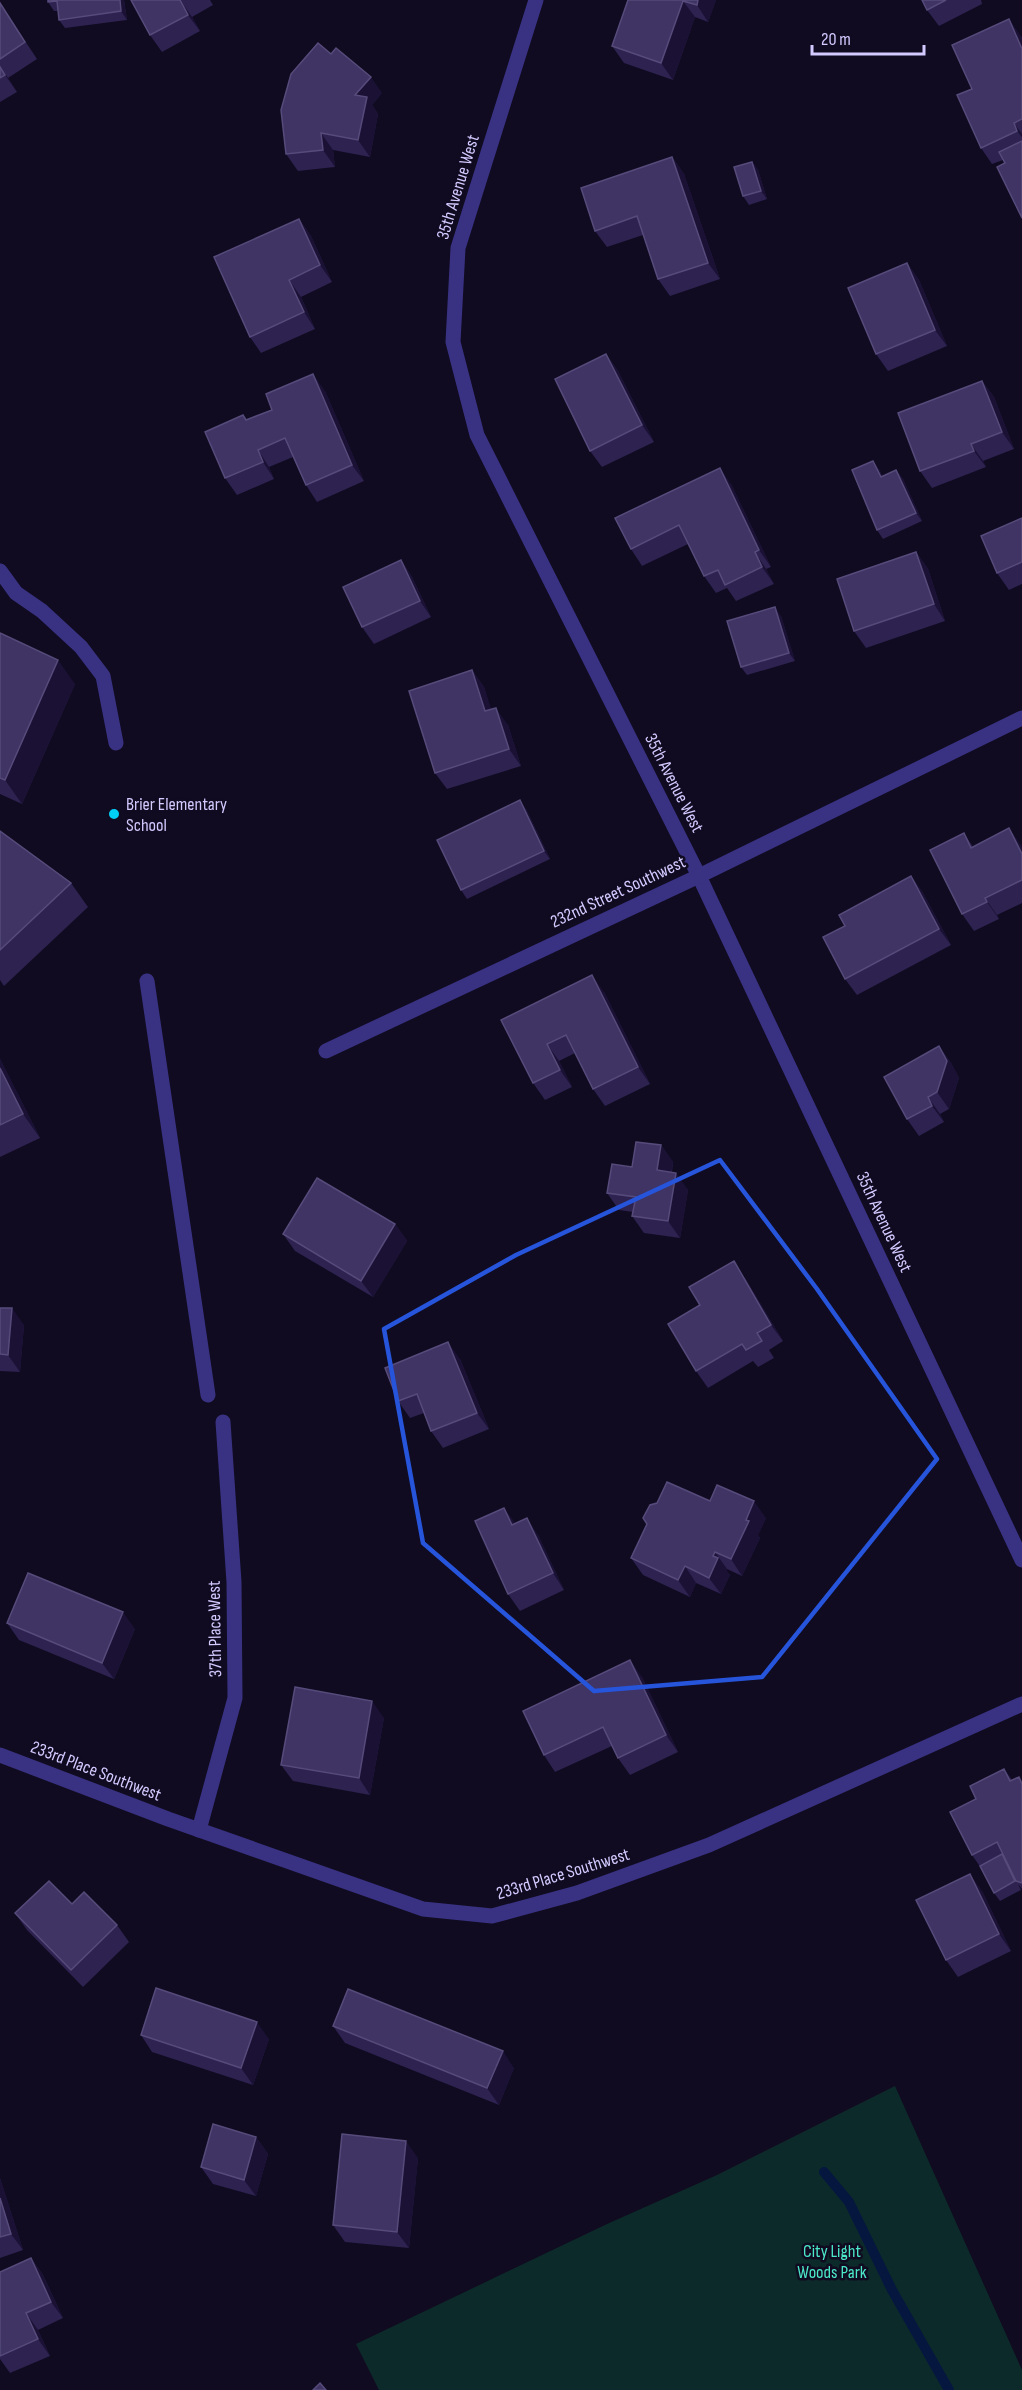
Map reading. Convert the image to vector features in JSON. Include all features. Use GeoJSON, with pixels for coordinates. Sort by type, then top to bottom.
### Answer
{"type":"FeatureCollection","features":[{"type":"Feature","properties":{"kind":"street","name":"35th Avenue West"},"geometry":{"type":"LineString","coordinates":[[536,0],[458,248],[453,342],[477,435],[699,876],[1022,1560]]}},
{"type":"Feature","properties":{"kind":"street"},"geometry":{"type":"LineString","coordinates":[[0,571],[16,593],[42,611],[81,647],[103,676],[116,743]]}},
{"type":"Feature","properties":{"kind":"street","name":"232nd Street Southwest"},"geometry":{"type":"LineString","coordinates":[[326,1051],[699,876],[1022,718]]}},
{"type":"Feature","properties":{"kind":"street"},"geometry":{"type":"LineString","coordinates":[[147,981],[208,1395]]}},
{"type":"Feature","properties":{"kind":"street","name":"37th Place West"},"geometry":{"type":"LineString","coordinates":[[199,1830],[236,1698],[234,1582],[223,1422]]}},
{"type":"Feature","properties":{"kind":"street","name":"233rd Place Southwest"},"geometry":{"type":"LineString","coordinates":[[0,1755],[199,1830],[423,1909],[492,1916],[577,1893],[709,1845],[1022,1704]]}},
{"type":"Feature","properties":{"kind":"highlighted area"},"geometry":{"type":"Polygon","coordinates":[[[720,1160],[817,1289],[937,1459],[762,1677],[594,1691],[423,1543],[384,1329],[516,1255],[720,1160]]]}},
{"type":"Feature","properties":{"kind":"green space","name":"City Light Woods Park"},"geometry":{"type":"Polygon","coordinates":[[[895,2086],[1022,2370],[1022,2390],[379,2390],[356,2344],[607,2224],[717,2175],[895,2086]]]}},
{"type":"Feature","properties":{"kind":"building"},"geometry":{"type":"Polygon","coordinates":[[[48,0],[120,0],[121,11],[59,20],[57,1],[48,2],[48,0]]]}},
{"type":"Feature","properties":{"kind":"building"},"geometry":{"type":"Polygon","coordinates":[[[131,0],[180,0],[188,15],[150,35],[131,0]]]}},
{"type":"Feature","properties":{"kind":"building"},"geometry":{"type":"Polygon","coordinates":[[[628,0],[698,0],[697,5],[683,1],[661,63],[612,46],[628,0]]]}},
{"type":"Feature","properties":{"kind":"building"},"geometry":{"type":"Polygon","coordinates":[[[922,0],[946,0],[927,10],[922,0]]]}},
{"type":"Feature","properties":{"kind":"building"},"geometry":{"type":"Polygon","coordinates":[[[0,3],[25,42],[0,59],[0,3]]]}},
{"type":"Feature","properties":{"kind":"building"},"geometry":{"type":"Polygon","coordinates":[[[1009,19],[1022,49],[1022,119],[1014,123],[1017,131],[981,148],[957,95],[972,89],[952,45],[1009,19]]]}},
{"type":"Feature","properties":{"kind":"building"},"geometry":{"type":"Polygon","coordinates":[[[318,43],[331,54],[336,48],[371,77],[355,95],[367,97],[358,140],[321,133],[323,150],[286,154],[281,110],[291,74],[318,43]]]}},
{"type":"Feature","properties":{"kind":"building"},"geometry":{"type":"Polygon","coordinates":[[[0,67],[5,75],[0,78],[0,67]]]}},
{"type":"Feature","properties":{"kind":"building"},"geometry":{"type":"Polygon","coordinates":[[[1022,141],[1022,218],[997,167],[1005,163],[999,152],[1022,141]]]}},
{"type":"Feature","properties":{"kind":"building"},"geometry":{"type":"Polygon","coordinates":[[[672,157],[708,263],[658,279],[637,216],[595,231],[581,188],[672,157]]]}},
{"type":"Feature","properties":{"kind":"building"},"geometry":{"type":"Polygon","coordinates":[[[752,162],[761,191],[743,196],[734,167],[752,162]]]}},
{"type":"Feature","properties":{"kind":"building"},"geometry":{"type":"Polygon","coordinates":[[[299,219],[320,265],[289,280],[304,312],[250,337],[214,257],[299,219]]]}},
{"type":"Feature","properties":{"kind":"building"},"geometry":{"type":"Polygon","coordinates":[[[907,263],[935,330],[876,354],[848,288],[907,263]]]}},
{"type":"Feature","properties":{"kind":"building"},"geometry":{"type":"Polygon","coordinates":[[[606,354],[642,425],[590,451],[555,379],[606,354]]]}},
{"type":"Feature","properties":{"kind":"building"},"geometry":{"type":"Polygon","coordinates":[[[313,374],[352,465],[306,485],[285,438],[258,450],[263,462],[225,478],[205,432],[243,415],[246,420],[272,410],[266,394],[313,374]]]}},
{"type":"Feature","properties":{"kind":"building"},"geometry":{"type":"Polygon","coordinates":[[[982,381],[1002,432],[971,444],[974,451],[920,471],[898,413],[982,381]]]}},
{"type":"Feature","properties":{"kind":"building"},"geometry":{"type":"Polygon","coordinates":[[[873,461],[881,477],[896,470],[916,513],[877,530],[852,470],[873,461]]]}},
{"type":"Feature","properties":{"kind":"building"},"geometry":{"type":"Polygon","coordinates":[[[720,468],[759,550],[755,552],[762,567],[725,585],[718,570],[704,576],[679,525],[631,549],[615,518],[720,468]]]}},
{"type":"Feature","properties":{"kind":"building"},"geometry":{"type":"Polygon","coordinates":[[[1022,518],[1022,562],[997,573],[981,536],[1022,518]]]}},
{"type":"Feature","properties":{"kind":"building"},"geometry":{"type":"Polygon","coordinates":[[[916,552],[934,604],[854,631],[837,579],[916,552]]]}},
{"type":"Feature","properties":{"kind":"building"},"geometry":{"type":"Polygon","coordinates":[[[401,560],[420,601],[362,627],[343,587],[401,560]]]}},
{"type":"Feature","properties":{"kind":"building"},"geometry":{"type":"Polygon","coordinates":[[[775,607],[789,653],[741,667],[727,621],[775,607]]]}},
{"type":"Feature","properties":{"kind":"building"},"geometry":{"type":"Polygon","coordinates":[[[0,633],[58,660],[5,780],[0,778],[0,633]]]}},
{"type":"Feature","properties":{"kind":"building"},"geometry":{"type":"Polygon","coordinates":[[[472,670],[485,711],[496,708],[509,749],[435,773],[409,691],[472,670]]]}},
{"type":"Feature","properties":{"kind":"building"},"geometry":{"type":"Polygon","coordinates":[[[520,800],[544,851],[461,890],[437,840],[520,800]]]}},
{"type":"Feature","properties":{"kind":"building"},"geometry":{"type":"Polygon","coordinates":[[[1009,828],[1022,854],[1022,880],[985,898],[987,902],[962,914],[930,850],[964,833],[971,848],[1009,828]]]}},
{"type":"Feature","properties":{"kind":"building"},"geometry":{"type":"Polygon","coordinates":[[[0,831],[71,883],[0,950],[0,831]]]}},
{"type":"Feature","properties":{"kind":"building"},"geometry":{"type":"Polygon","coordinates":[[[911,876],[939,929],[845,979],[823,937],[845,926],[839,915],[911,876]]]}},
{"type":"Feature","properties":{"kind":"building"},"geometry":{"type":"Polygon","coordinates":[[[592,975],[638,1067],[593,1089],[566,1035],[547,1044],[560,1070],[533,1083],[501,1020],[592,975]]]}},
{"type":"Feature","properties":{"kind":"building"},"geometry":{"type":"Polygon","coordinates":[[[939,1046],[947,1061],[937,1092],[928,1097],[932,1106],[907,1119],[884,1077],[939,1046]]]}},
{"type":"Feature","properties":{"kind":"building"},"geometry":{"type":"Polygon","coordinates":[[[0,1068],[23,1114],[0,1125],[0,1068]]]}},
{"type":"Feature","properties":{"kind":"building"},"geometry":{"type":"Polygon","coordinates":[[[636,1142],[661,1145],[657,1170],[676,1173],[668,1221],[632,1216],[636,1197],[607,1193],[612,1164],[632,1167],[636,1142]]]}},
{"type":"Feature","properties":{"kind":"building"},"geometry":{"type":"Polygon","coordinates":[[[317,1178],[395,1224],[361,1281],[283,1234],[317,1178]]]}},
{"type":"Feature","properties":{"kind":"building"},"geometry":{"type":"Polygon","coordinates":[[[734,1261],[771,1325],[757,1333],[762,1341],[746,1350],[742,1344],[696,1371],[668,1324],[700,1305],[689,1287],[734,1261]]]}},
{"type":"Feature","properties":{"kind":"building"},"geometry":{"type":"Polygon","coordinates":[[[0,1308],[12,1308],[8,1355],[0,1354],[0,1308]]]}},
{"type":"Feature","properties":{"kind":"building"},"geometry":{"type":"Polygon","coordinates":[[[448,1342],[477,1413],[431,1431],[417,1394],[398,1401],[385,1368],[448,1342]]]}},
{"type":"Feature","properties":{"kind":"building"},"geometry":{"type":"Polygon","coordinates":[[[667,1482],[710,1501],[717,1485],[754,1501],[746,1520],[749,1521],[731,1559],[715,1552],[713,1556],[718,1558],[709,1578],[685,1566],[678,1580],[631,1558],[647,1524],[643,1518],[650,1505],[657,1503],[667,1482]]]}},
{"type":"Feature","properties":{"kind":"building"},"geometry":{"type":"Polygon","coordinates":[[[504,1508],[512,1525],[527,1518],[553,1573],[508,1594],[475,1521],[504,1508]]]}},
{"type":"Feature","properties":{"kind":"building"},"geometry":{"type":"Polygon","coordinates":[[[28,1573],[123,1612],[102,1663],[7,1623],[28,1573]]]}},
{"type":"Feature","properties":{"kind":"building"},"geometry":{"type":"Polygon","coordinates":[[[630,1660],[666,1735],[618,1758],[603,1727],[544,1755],[523,1711],[630,1660]]]}},
{"type":"Feature","properties":{"kind":"building"},"geometry":{"type":"Polygon","coordinates":[[[295,1687],[372,1701],[359,1778],[281,1765],[295,1687]]]}},
{"type":"Feature","properties":{"kind":"building"},"geometry":{"type":"Polygon","coordinates":[[[1004,1769],[1010,1781],[1019,1777],[1022,1784],[1022,1883],[1016,1881],[997,1842],[972,1855],[950,1812],[976,1799],[970,1786],[1004,1769]]]}},
{"type":"Feature","properties":{"kind":"building"},"geometry":{"type":"Polygon","coordinates":[[[1002,1854],[1015,1881],[994,1893],[980,1866],[1002,1854]]]}},
{"type":"Feature","properties":{"kind":"building"},"geometry":{"type":"Polygon","coordinates":[[[970,1874],[999,1934],[946,1960],[916,1900],[970,1874]]]}},
{"type":"Feature","properties":{"kind":"building"},"geometry":{"type":"Polygon","coordinates":[[[49,1881],[72,1904],[84,1892],[117,1925],[71,1970],[15,1913],[49,1881]]]}},
{"type":"Feature","properties":{"kind":"building"},"geometry":{"type":"Polygon","coordinates":[[[156,1988],[257,2022],[241,2068],[141,2035],[156,1988]]]}},
{"type":"Feature","properties":{"kind":"building"},"geometry":{"type":"Polygon","coordinates":[[[348,1989],[503,2051],[487,2088],[333,2026],[348,1989]]]}},
{"type":"Feature","properties":{"kind":"building"},"geometry":{"type":"Polygon","coordinates":[[[213,2124],[256,2137],[244,2180],[201,2167],[213,2124]]]}},
{"type":"Feature","properties":{"kind":"building"},"geometry":{"type":"Polygon","coordinates":[[[342,2134],[406,2141],[397,2232],[333,2225],[342,2134]]]}},
{"type":"Feature","properties":{"kind":"building"},"geometry":{"type":"Polygon","coordinates":[[[0,2198],[11,2234],[0,2237],[0,2198]]]}},
{"type":"Feature","properties":{"kind":"building"},"geometry":{"type":"Polygon","coordinates":[[[31,2258],[51,2302],[26,2313],[38,2339],[0,2356],[0,2272],[31,2258]]]}},
{"type":"Feature","properties":{"kind":"building"},"geometry":{"type":"Polygon","coordinates":[[[320,2383],[326,2390],[313,2390],[320,2383]]]}},
{"type":"Feature","properties":{"kind":"waterway"},"geometry":{"type":"LineString","coordinates":[[824,2172],[849,2202],[892,2290],[949,2390]]}},
{"type":"Feature","properties":{"kind":"place","name":"Brier Elementary School"},"geometry":{"type":"Point","coordinates":[114,814]}}]}
